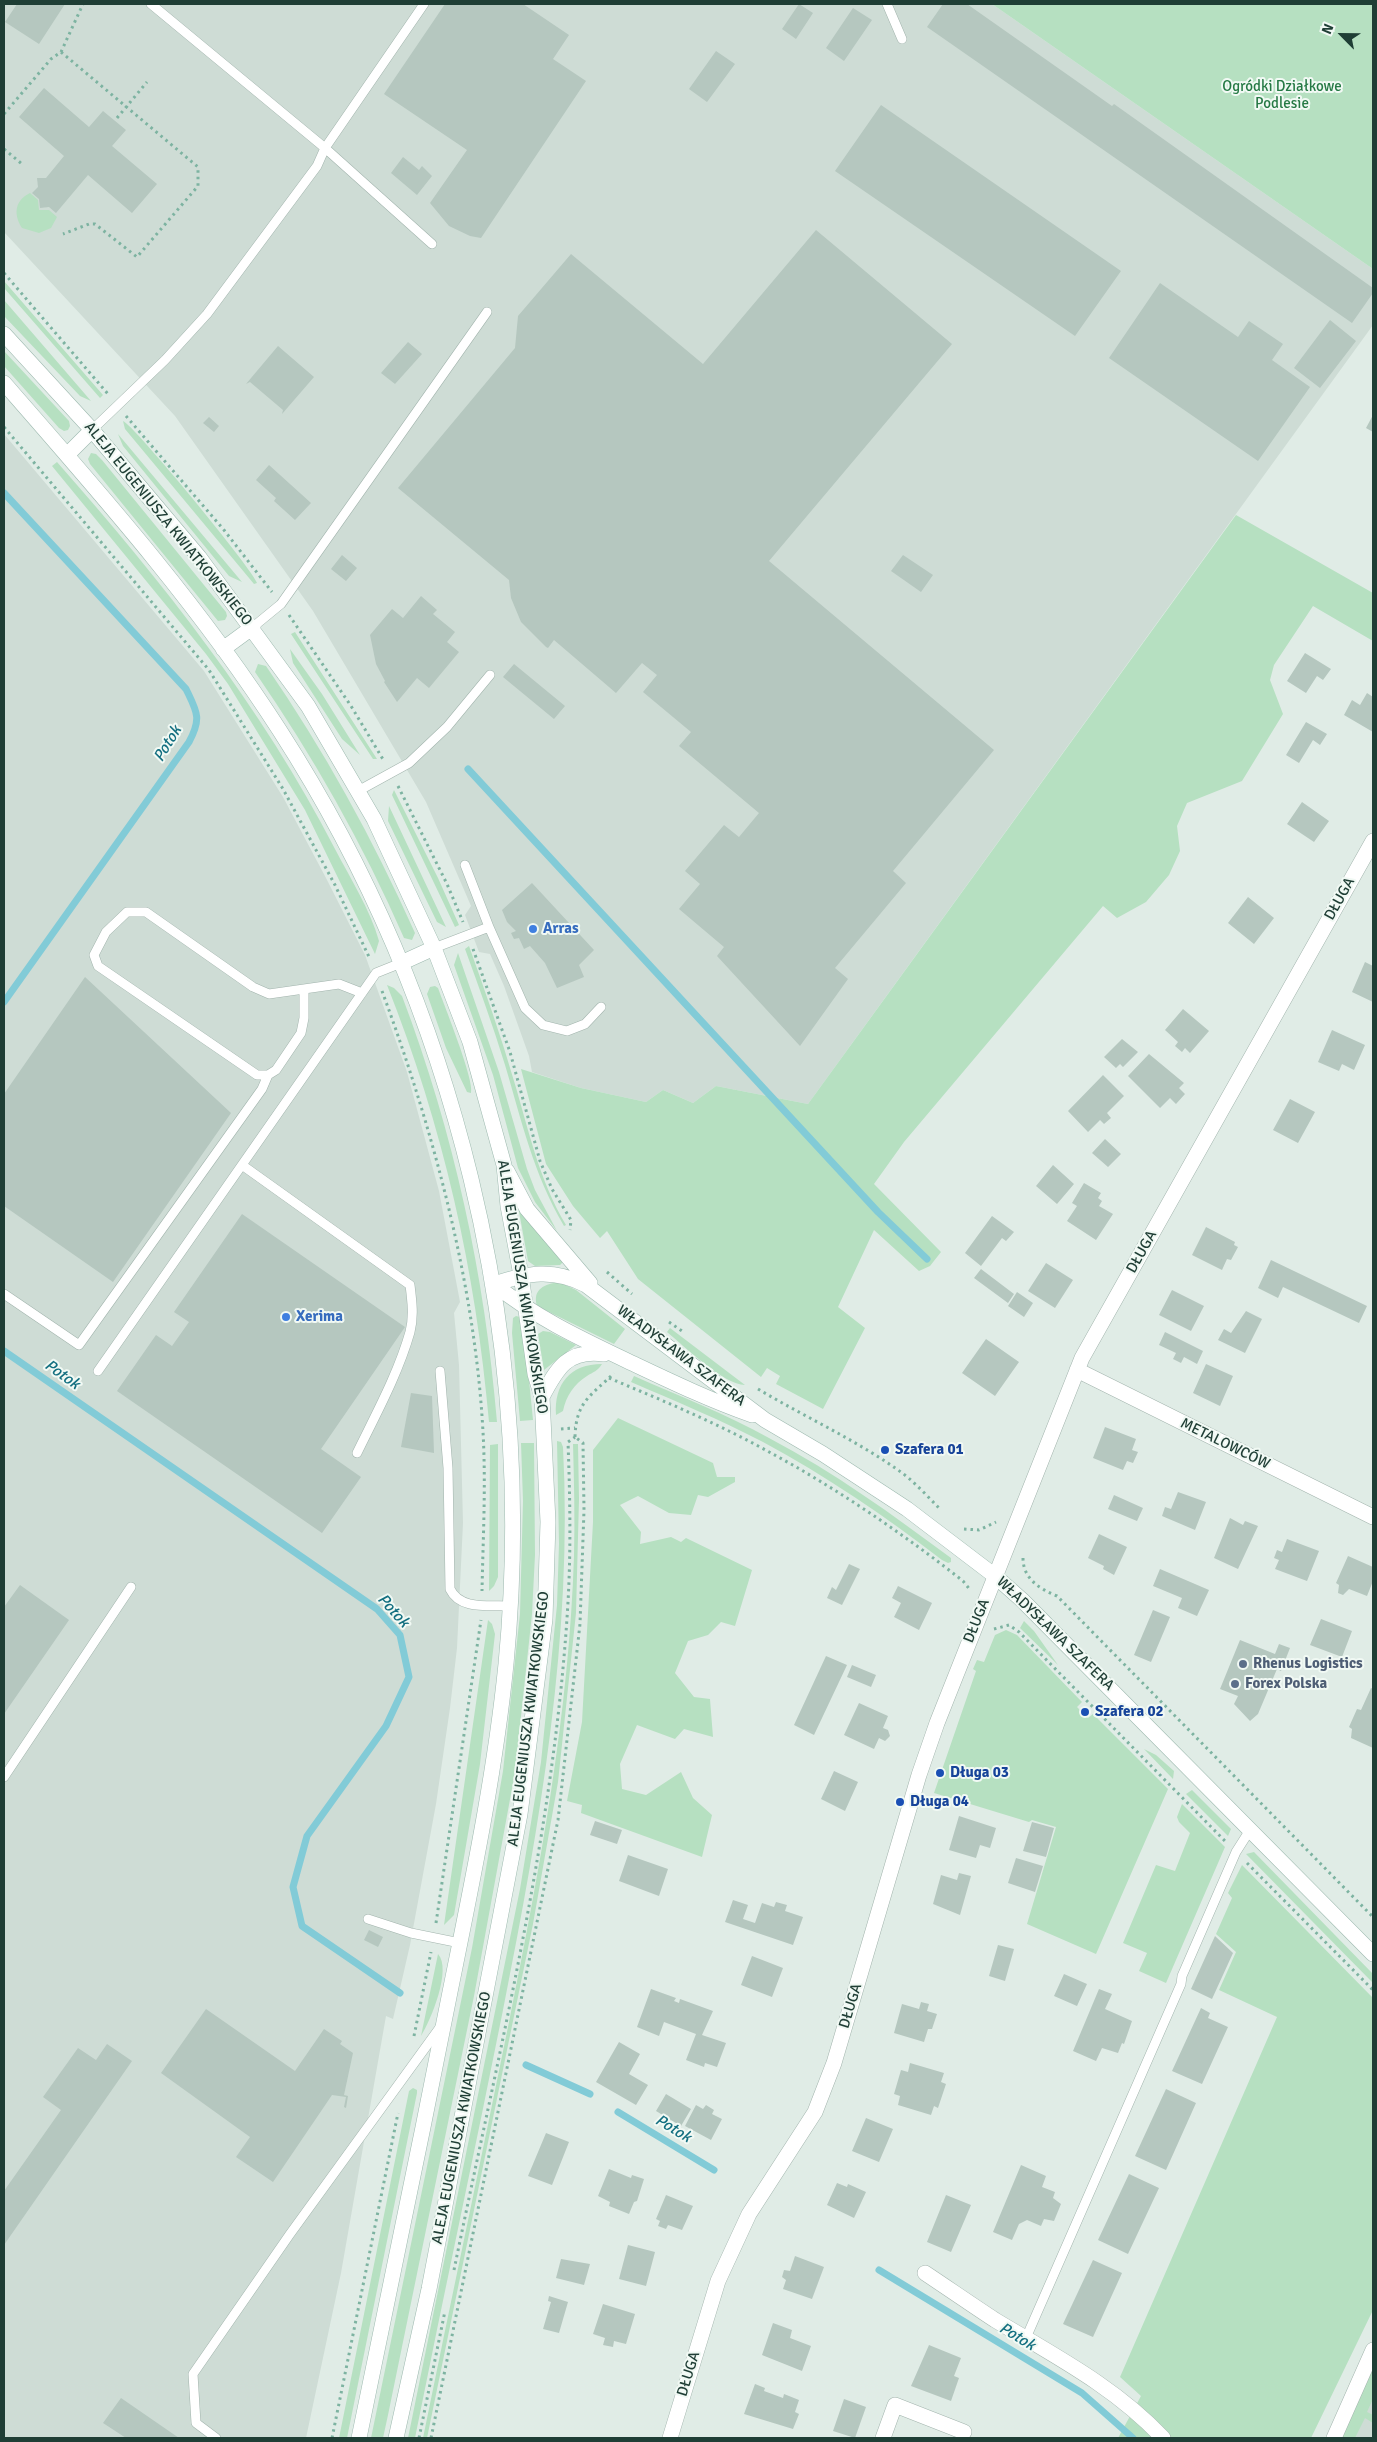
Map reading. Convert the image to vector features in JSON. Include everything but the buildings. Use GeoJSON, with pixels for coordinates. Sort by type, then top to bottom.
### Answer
{"type":"FeatureCollection","features":[{"type":"Feature","properties":{"kind":"street","name":"ALEJA EUGENIUSZA KWIATKOWSKIEGO"},"geometry":{"type":"LineString","coordinates":[[4,334],[92,430],[199,557],[308,706],[358,791],[404,881],[434,948],[470,1042],[504,1166],[508,1206],[521,1275],[535,1374],[542,1397],[548,1522],[544,1619],[520,1814],[429,2289],[396,2438]]}},
{"type":"Feature","properties":{"kind":"street","name":"ALEJA EUGENIUSZA KWIATKOWSKIEGO"},"geometry":{"type":"LineString","coordinates":[[4,383],[67,455],[178,589],[281,732],[323,803],[362,875],[401,963],[438,1060],[464,1149],[494,1284],[510,1432],[512,1525],[506,1662],[487,1808],[359,2438]]}},
{"type":"Feature","properties":{"kind":"street"},"geometry":{"type":"LineString","coordinates":[[67,455],[92,430]]}},
{"type":"Feature","properties":{"kind":"street"},"geometry":{"type":"LineString","coordinates":[[223,649],[252,627]]}},
{"type":"Feature","properties":{"kind":"street","name":"DŁUGA"},"geometry":{"type":"LineString","coordinates":[[670,2438],[718,2281],[749,2214],[818,2104],[840,2041],[919,1776],[995,1576],[1077,1370],[1373,841]]}},
{"type":"Feature","properties":{"kind":"street"},"geometry":{"type":"LineString","coordinates":[[401,963],[434,948]]}},
{"type":"Feature","properties":{"kind":"street","name":"WŁADYSŁAWA SZAFERA"},"geometry":{"type":"LineString","coordinates":[[504,1166],[527,1209],[597,1291]]}},
{"type":"Feature","properties":{"kind":"street","name":"WŁADYSŁAWA SZAFERA"},"geometry":{"type":"LineString","coordinates":[[494,1284],[521,1275],[554,1274],[570,1277],[597,1291],[765,1420],[870,1484],[995,1576],[1022,1600],[1373,1954]]}},
{"type":"Feature","properties":{"kind":"street","name":"WŁADYSŁAWA SZAFERA"},"geometry":{"type":"LineString","coordinates":[[494,1284],[526,1309],[622,1364]]}},
{"type":"Feature","properties":{"kind":"street","name":"WŁADYSŁAWA SZAFERA"},"geometry":{"type":"LineString","coordinates":[[542,1397],[553,1376],[564,1362],[581,1353],[604,1354],[622,1364],[717,1403],[765,1420]]}},
{"type":"Feature","properties":{"kind":"street","name":"METALOWCÓW"},"geometry":{"type":"LineString","coordinates":[[1077,1370],[1373,1517]]}},
{"type":"Feature","properties":{"kind":"street"},"geometry":{"type":"LineString","coordinates":[[926,2273],[1026,2338],[1082,2371],[1119,2397],[1163,2438]]}},
{"type":"Feature","properties":{"kind":"street"},"geometry":{"type":"LineString","coordinates":[[1334,2438],[1373,2350]]}},
{"type":"Feature","properties":{"kind":"street"},"geometry":{"type":"LineString","coordinates":[[883,2438],[895,2405],[964,2432]]}},
{"type":"Feature","properties":{"kind":"lane"},"geometry":{"type":"LineString","coordinates":[[151,4],[325,148],[432,244]]}},
{"type":"Feature","properties":{"kind":"lane"},"geometry":{"type":"LineString","coordinates":[[92,430],[165,360],[206,314],[317,166],[325,148],[424,4]]}},
{"type":"Feature","properties":{"kind":"lane"},"geometry":{"type":"LineString","coordinates":[[887,4],[902,39]]}},
{"type":"Feature","properties":{"kind":"lane"},"geometry":{"type":"LineString","coordinates":[[252,627],[281,604],[312,563],[487,312]]}},
{"type":"Feature","properties":{"kind":"lane"},"geometry":{"type":"LineString","coordinates":[[358,791],[408,763],[447,727],[490,675]]}},
{"type":"Feature","properties":{"kind":"lane"},"geometry":{"type":"LineString","coordinates":[[465,865],[489,927],[526,1008],[542,1025],[567,1031],[585,1024],[601,1007]]}},
{"type":"Feature","properties":{"kind":"lane"},"geometry":{"type":"LineString","coordinates":[[304,989],[304,1018],[301,1033],[276,1070],[268,1075],[257,1075],[98,966],[94,955],[106,932],[127,912],[146,912],[253,987],[269,994],[304,989],[340,984],[362,993]]}},
{"type":"Feature","properties":{"kind":"lane"},"geometry":{"type":"LineString","coordinates":[[434,948],[489,927]]}},
{"type":"Feature","properties":{"kind":"lane"},"geometry":{"type":"LineString","coordinates":[[98,1371],[376,973],[401,963]]}},
{"type":"Feature","properties":{"kind":"lane"},"geometry":{"type":"LineString","coordinates":[[4,1294],[79,1345],[262,1090],[268,1075]]}},
{"type":"Feature","properties":{"kind":"lane"},"geometry":{"type":"LineString","coordinates":[[242,1165],[410,1286],[413,1312],[410,1331],[386,1393],[357,1453]]}},
{"type":"Feature","properties":{"kind":"lane"},"geometry":{"type":"LineString","coordinates":[[440,1371],[448,1468],[450,1589],[459,1601],[465,1604],[508,1606]]}},
{"type":"Feature","properties":{"kind":"lane"},"geometry":{"type":"LineString","coordinates":[[4,1777],[131,1587]]}},
{"type":"Feature","properties":{"kind":"lane"},"geometry":{"type":"LineString","coordinates":[[1026,2338],[1181,1984],[1182,1976],[1236,1852],[1250,1830]]}},
{"type":"Feature","properties":{"kind":"lane"},"geometry":{"type":"LineString","coordinates":[[368,1919],[434,1938],[460,1943]]}},
{"type":"Feature","properties":{"kind":"lane"},"geometry":{"type":"LineString","coordinates":[[216,2438],[196,2423],[193,2374],[290,2234],[445,2021]]}},
{"type":"Feature","properties":{"kind":"path"},"geometry":{"type":"LineString","coordinates":[[4,114],[51,59],[61,52],[83,4]]}},
{"type":"Feature","properties":{"kind":"path"},"geometry":{"type":"LineString","coordinates":[[61,52],[198,167],[198,186],[137,257],[95,224],[89,224],[63,234]]}},
{"type":"Feature","properties":{"kind":"path"},"geometry":{"type":"LineString","coordinates":[[118,118],[147,82]]}},
{"type":"Feature","properties":{"kind":"path"},"geometry":{"type":"LineString","coordinates":[[4,149],[22,164]]}},
{"type":"Feature","properties":{"kind":"path"},"geometry":{"type":"LineString","coordinates":[[4,427],[209,670],[283,789],[335,885],[369,957]]}},
{"type":"Feature","properties":{"kind":"path"},"geometry":{"type":"LineString","coordinates":[[380,985],[422,1104],[445,1193],[464,1290],[479,1385],[483,1433],[482,1604],[434,1938],[413,2042]]}},
{"type":"Feature","properties":{"kind":"path"},"geometry":{"type":"LineString","coordinates":[[570,1230],[575,1237]]}},
{"type":"Feature","properties":{"kind":"path"},"geometry":{"type":"LineString","coordinates":[[603,1268],[639,1300]]}},
{"type":"Feature","properties":{"kind":"path"},"geometry":{"type":"LineString","coordinates":[[664,1320],[686,1335]]}},
{"type":"Feature","properties":{"kind":"path"},"geometry":{"type":"LineString","coordinates":[[432,2438],[558,1820],[580,1624],[584,1510],[583,1443],[575,1437],[575,1428],[579,1408],[585,1398],[609,1378],[622,1364]]}},
{"type":"Feature","properties":{"kind":"path"},"geometry":{"type":"LineString","coordinates":[[609,1378],[718,1426],[772,1453],[853,1503],[954,1573],[967,1586],[971,1592],[970,1597]]}},
{"type":"Feature","properties":{"kind":"path"},"geometry":{"type":"LineString","coordinates":[[756,1388],[809,1419],[860,1445],[900,1471],[943,1512]]}},
{"type":"Feature","properties":{"kind":"path"},"geometry":{"type":"LineString","coordinates":[[556,1429],[575,1428]]}},
{"type":"Feature","properties":{"kind":"path"},"geometry":{"type":"LineString","coordinates":[[956,1525],[979,1530],[991,1525],[1000,1517]]}},
{"type":"Feature","properties":{"kind":"path"},"geometry":{"type":"LineString","coordinates":[[1024,1551],[1023,1562],[1032,1581],[1043,1590],[1057,1596],[1373,1917]]}},
{"type":"Feature","properties":{"kind":"path"},"geometry":{"type":"LineString","coordinates":[[991,1631],[1009,1625],[1013,1618]]}},
{"type":"Feature","properties":{"kind":"path"},"geometry":{"type":"LineString","coordinates":[[1009,1625],[1373,1990]]}},
{"type":"Feature","properties":{"kind":"path"},"geometry":{"type":"LineString","coordinates":[[332,2438],[399,2109]]}},
{"type":"Feature","properties":{"kind":"shaded area"},"geometry":{"type":"Polygon","coordinates":[[[4,4],[992,4],[1373,269],[1373,325],[808,1104],[716,1086],[693,1103],[663,1090],[646,1102],[581,1088],[532,1072],[529,1056],[504,986],[490,954],[479,952],[465,915],[471,906],[426,802],[313,611],[175,416],[4,232],[4,4]]]}},
{"type":"Feature","properties":{"kind":"shaded area"},"geometry":{"type":"Polygon","coordinates":[[[4,434],[204,671],[283,797],[326,878],[365,955],[407,1072],[439,1191],[460,1302],[454,1313],[459,1365],[463,1523],[457,1648],[450,1708],[436,1804],[410,1945],[393,2019],[386,2016],[341,2273],[306,2438],[4,2438],[4,434]]]}},
{"type":"Feature","properties":{"kind":"shaded area"},"geometry":{"type":"Polygon","coordinates":[[[1373,2395],[1373,2438],[1354,2438],[1373,2395]]]}},
{"type":"Feature","properties":{"kind":"green space","name":"Ogródki Działkowe Podlesie"},"geometry":{"type":"Polygon","coordinates":[[[992,4],[1373,4],[1373,269],[1015,20],[992,4]]]}},
{"type":"Feature","properties":{"kind":"green space"},"geometry":{"type":"Polygon","coordinates":[[[30,193],[38,200],[39,210],[49,210],[57,217],[51,228],[39,233],[22,228],[17,218],[17,208],[21,199],[30,193]]]}},
{"type":"Feature","properties":{"kind":"green space"},"geometry":{"type":"Polygon","coordinates":[[[4,281],[103,395],[100,398],[4,288],[4,281]]]}},
{"type":"Feature","properties":{"kind":"green space"},"geometry":{"type":"Polygon","coordinates":[[[4,300],[91,401],[80,396],[4,316],[4,300]]]}},
{"type":"Feature","properties":{"kind":"green space"},"geometry":{"type":"Polygon","coordinates":[[[4,351],[69,421],[70,426],[68,430],[64,431],[59,428],[4,366],[4,351]]]}},
{"type":"Feature","properties":{"kind":"green space"},"geometry":{"type":"Polygon","coordinates":[[[123,421],[132,428],[193,499],[237,553],[257,583],[254,584],[125,429],[123,421]]]}},
{"type":"Feature","properties":{"kind":"green space"},"geometry":{"type":"Polygon","coordinates":[[[118,434],[242,582],[229,576],[123,446],[118,434]]]}},
{"type":"Feature","properties":{"kind":"green space"},"geometry":{"type":"Polygon","coordinates":[[[91,453],[96,454],[102,460],[226,612],[225,620],[218,621],[90,464],[88,459],[91,453]]]}},
{"type":"Feature","properties":{"kind":"green space"},"geometry":{"type":"Polygon","coordinates":[[[57,462],[172,599],[243,696],[276,745],[365,905],[379,941],[375,954],[305,810],[228,684],[206,654],[52,466],[57,462]]]}},
{"type":"Feature","properties":{"kind":"green space"},"geometry":{"type":"Polygon","coordinates":[[[1236,515],[1373,593],[1373,641],[1313,606],[1274,665],[1270,680],[1283,714],[1242,781],[1187,803],[1177,826],[1180,851],[1169,875],[1146,902],[1117,918],[1103,906],[904,1142],[874,1184],[941,1252],[930,1266],[919,1271],[874,1230],[838,1307],[865,1328],[823,1409],[776,1384],[780,1376],[767,1368],[761,1377],[638,1279],[607,1231],[600,1238],[573,1206],[546,1164],[521,1069],[581,1088],[646,1102],[663,1090],[693,1103],[716,1086],[808,1104],[1236,515]]]}},
{"type":"Feature","properties":{"kind":"green space"},"geometry":{"type":"Polygon","coordinates":[[[295,632],[377,759],[373,759],[291,634],[295,632]]]}},
{"type":"Feature","properties":{"kind":"green space"},"geometry":{"type":"Polygon","coordinates":[[[290,649],[322,694],[360,755],[342,739],[293,663],[290,649]]]}},
{"type":"Feature","properties":{"kind":"green space"},"geometry":{"type":"Polygon","coordinates":[[[258,664],[266,666],[308,730],[365,829],[415,933],[412,940],[404,938],[372,869],[336,801],[297,736],[255,672],[258,664]]]}},
{"type":"Feature","properties":{"kind":"green space"},"geometry":{"type":"Polygon","coordinates":[[[394,790],[459,925],[455,927],[392,795],[394,790]]]}},
{"type":"Feature","properties":{"kind":"green space"},"geometry":{"type":"Polygon","coordinates":[[[389,806],[446,927],[437,922],[388,821],[389,806]]]}},
{"type":"Feature","properties":{"kind":"green space"},"geometry":{"type":"Polygon","coordinates":[[[469,946],[504,1047],[542,1173],[566,1225],[564,1226],[544,1186],[529,1147],[500,1050],[465,949],[469,946]]]}},
{"type":"Feature","properties":{"kind":"green space"},"geometry":{"type":"Polygon","coordinates":[[[458,953],[499,1072],[527,1169],[535,1190],[557,1231],[535,1202],[518,1168],[493,1075],[454,965],[458,953]]]}},
{"type":"Feature","properties":{"kind":"green space"},"geometry":{"type":"Polygon","coordinates":[[[387,985],[394,988],[402,996],[421,1048],[452,1152],[475,1259],[484,1313],[492,1367],[497,1422],[489,1422],[475,1310],[454,1200],[425,1092],[387,985]]]}},
{"type":"Feature","properties":{"kind":"green space"},"geometry":{"type":"Polygon","coordinates":[[[435,986],[438,988],[464,1059],[471,1093],[467,1092],[446,1048],[427,994],[430,987],[435,986]]]}},
{"type":"Feature","properties":{"kind":"green space"},"geometry":{"type":"Polygon","coordinates":[[[518,1206],[563,1262],[560,1265],[535,1266],[528,1261],[518,1206]]]}},
{"type":"Feature","properties":{"kind":"green space"},"geometry":{"type":"Polygon","coordinates":[[[559,1282],[576,1290],[625,1329],[614,1344],[537,1306],[536,1295],[538,1291],[549,1284],[559,1282]]]}},
{"type":"Feature","properties":{"kind":"green space"},"geometry":{"type":"Polygon","coordinates":[[[516,1316],[520,1317],[533,1420],[520,1421],[512,1333],[513,1318],[516,1316]]]}},
{"type":"Feature","properties":{"kind":"green space"},"geometry":{"type":"Polygon","coordinates":[[[670,1328],[745,1385],[726,1379],[705,1364],[667,1332],[670,1328]]]}},
{"type":"Feature","properties":{"kind":"green space"},"geometry":{"type":"Polygon","coordinates":[[[543,1331],[550,1332],[576,1345],[544,1370],[538,1334],[543,1331]]]}},
{"type":"Feature","properties":{"kind":"green space"},"geometry":{"type":"Polygon","coordinates":[[[602,1364],[574,1387],[568,1395],[563,1411],[556,1415],[558,1394],[566,1378],[581,1368],[602,1364]]]}},
{"type":"Feature","properties":{"kind":"green space"},"geometry":{"type":"Polygon","coordinates":[[[634,1376],[753,1429],[817,1465],[885,1510],[951,1558],[951,1562],[948,1563],[942,1560],[855,1497],[810,1469],[731,1426],[631,1382],[634,1376]]]}},
{"type":"Feature","properties":{"kind":"green space"},"geometry":{"type":"Polygon","coordinates":[[[618,1418],[713,1463],[717,1477],[735,1477],[735,1482],[708,1497],[698,1495],[691,1515],[669,1513],[638,1496],[620,1505],[641,1532],[640,1544],[671,1537],[681,1542],[686,1538],[752,1570],[735,1626],[721,1622],[708,1635],[688,1641],[675,1673],[694,1697],[710,1699],[713,1737],[684,1729],[675,1739],[637,1725],[620,1764],[622,1789],[646,1795],[681,1772],[693,1798],[712,1815],[702,1857],[581,1813],[582,1805],[567,1801],[582,1722],[593,1522],[593,1450],[618,1418]]]}},
{"type":"Feature","properties":{"kind":"green space"},"geometry":{"type":"Polygon","coordinates":[[[557,1441],[561,1442],[563,1447],[565,1518],[563,1589],[551,1730],[541,1800],[517,1940],[415,2438],[408,2438],[520,1889],[541,1762],[557,1605],[559,1544],[557,1441]]]}},
{"type":"Feature","properties":{"kind":"green space"},"geometry":{"type":"Polygon","coordinates":[[[521,1443],[534,1443],[535,1555],[532,1614],[515,1772],[474,1996],[388,2415],[383,2438],[371,2438],[472,1948],[503,1771],[520,1614],[523,1501],[521,1443]]]}},
{"type":"Feature","properties":{"kind":"green space"},"geometry":{"type":"Polygon","coordinates":[[[498,1444],[498,1577],[494,1586],[489,1591],[490,1445],[498,1444]]]}},
{"type":"Feature","properties":{"kind":"green space"},"geometry":{"type":"Polygon","coordinates":[[[573,1444],[578,1444],[579,1499],[576,1613],[558,1782],[533,1924],[427,2438],[423,2438],[520,1964],[551,1790],[566,1673],[571,1615],[574,1542],[573,1444]]]}},
{"type":"Feature","properties":{"kind":"green space"},"geometry":{"type":"Polygon","coordinates":[[[488,1620],[492,1624],[495,1634],[480,1764],[454,1915],[444,1925],[488,1620]]]}},
{"type":"Feature","properties":{"kind":"green space"},"geometry":{"type":"Polygon","coordinates":[[[1024,1621],[1034,1631],[1058,1665],[1020,1628],[1024,1621]]]}},
{"type":"Feature","properties":{"kind":"green space"},"geometry":{"type":"Polygon","coordinates":[[[1006,1630],[1017,1635],[1082,1702],[1077,1707],[1088,1718],[1093,1714],[1168,1789],[1096,1954],[1027,1924],[1056,1827],[1032,1820],[1029,1822],[934,1793],[976,1671],[973,1669],[977,1660],[984,1662],[995,1635],[1006,1630]]]}},
{"type":"Feature","properties":{"kind":"green space"},"geometry":{"type":"Polygon","coordinates":[[[1144,1749],[1156,1755],[1174,1771],[1173,1779],[1144,1749]]]}},
{"type":"Feature","properties":{"kind":"green space"},"geometry":{"type":"Polygon","coordinates":[[[1192,1790],[1231,1829],[1228,1836],[1186,1794],[1192,1790]]]}},
{"type":"Feature","properties":{"kind":"green space"},"geometry":{"type":"Polygon","coordinates":[[[1182,1804],[1225,1847],[1166,1983],[1139,1971],[1147,1953],[1123,1943],[1156,1865],[1175,1871],[1190,1833],[1179,1822],[1177,1817],[1182,1804]]]}},
{"type":"Feature","properties":{"kind":"green space"},"geometry":{"type":"Polygon","coordinates":[[[1254,1852],[1373,1974],[1373,1983],[1246,1854],[1254,1852]]]}},
{"type":"Feature","properties":{"kind":"green space"},"geometry":{"type":"Polygon","coordinates":[[[1242,1865],[1373,1998],[1373,2310],[1311,2438],[1118,2438],[1141,2396],[1120,2377],[1277,2017],[1219,1990],[1236,1952],[1216,1934],[1232,1898],[1228,1893],[1242,1865]]]}},
{"type":"Feature","properties":{"kind":"green space"},"geometry":{"type":"Polygon","coordinates":[[[438,1954],[442,1961],[443,1971],[439,1995],[421,2036],[438,1954]]]}},
{"type":"Feature","properties":{"kind":"green space"},"geometry":{"type":"Polygon","coordinates":[[[413,2088],[417,2090],[417,2093],[347,2438],[339,2438],[409,2091],[413,2088]]]}},
{"type":"Feature","properties":{"kind":"green space"},"geometry":{"type":"Polygon","coordinates":[[[1373,2368],[1373,2399],[1367,2412],[1373,2415],[1373,2423],[1365,2418],[1355,2438],[1341,2438],[1373,2368]]]}},
{"type":"Feature","properties":{"kind":"waterway","name":"Potok"},"geometry":{"type":"LineString","coordinates":[[4,493],[186,689],[195,710],[197,721],[189,742],[4,1002]]}},
{"type":"Feature","properties":{"kind":"waterway"},"geometry":{"type":"LineString","coordinates":[[468,769],[878,1212],[927,1259]]}},
{"type":"Feature","properties":{"kind":"waterway","name":"Potok"},"geometry":{"type":"LineString","coordinates":[[4,1351],[377,1609],[400,1635],[409,1677],[386,1726],[307,1836],[293,1887],[302,1926],[400,1993]]}},
{"type":"Feature","properties":{"kind":"waterway","name":"Potok"},"geometry":{"type":"LineString","coordinates":[[526,2065],[590,2094]]}},
{"type":"Feature","properties":{"kind":"waterway","name":"Potok"},"geometry":{"type":"LineString","coordinates":[[618,2112],[714,2170]]}},
{"type":"Feature","properties":{"kind":"waterway","name":"Potok"},"geometry":{"type":"LineString","coordinates":[[879,2270],[1082,2393],[1133,2438]]}},
{"type":"Feature","properties":{"kind":"place","name":"Arras"},"geometry":{"type":"Point","coordinates":[533,929]}},
{"type":"Feature","properties":{"kind":"place","name":"Xerima"},"geometry":{"type":"Point","coordinates":[286,1317]}},
{"type":"Feature","properties":{"kind":"place","name":"Szafera 01"},"geometry":{"type":"Point","coordinates":[885,1450]}},
{"type":"Feature","properties":{"kind":"place","name":"Rhenus Logistics"},"geometry":{"type":"Point","coordinates":[1243,1664]}},
{"type":"Feature","properties":{"kind":"place","name":"Forex Polska"},"geometry":{"type":"Point","coordinates":[1235,1684]}},
{"type":"Feature","properties":{"kind":"place","name":"Szafera 02"},"geometry":{"type":"Point","coordinates":[1085,1712]}},
{"type":"Feature","properties":{"kind":"place","name":"Długa 03"},"geometry":{"type":"Point","coordinates":[940,1773]}},
{"type":"Feature","properties":{"kind":"place","name":"Długa 04"},"geometry":{"type":"Point","coordinates":[900,1802]}}]}
